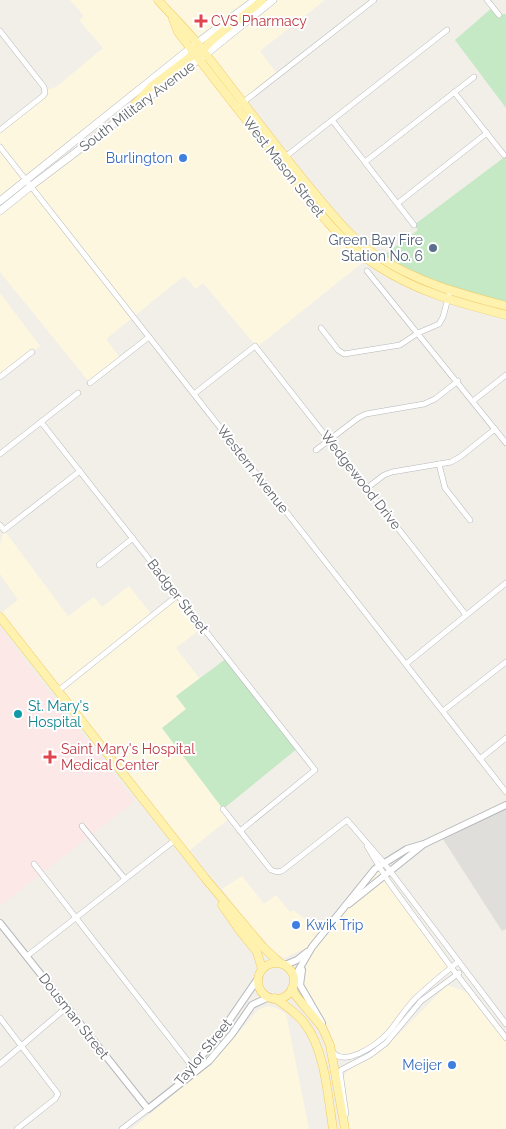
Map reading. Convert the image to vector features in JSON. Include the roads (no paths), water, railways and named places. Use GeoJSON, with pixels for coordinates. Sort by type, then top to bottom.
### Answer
{"type":"FeatureCollection","features":[{"type":"Feature","properties":{"kind":"main road","name":"West Mason Street"},"geometry":{"type":"LineString","coordinates":[[158,0],[173,19],[178,32],[203,55],[337,233],[374,264],[422,290],[448,300],[506,315]]}},
{"type":"Feature","properties":{"kind":"main road","name":"South Military Avenue"},"geometry":{"type":"LineString","coordinates":[[0,211],[29,184],[255,0]]}},
{"type":"Feature","properties":{"kind":"main road"},"geometry":{"type":"LineString","coordinates":[[203,55],[208,44],[262,0]]}},
{"type":"Feature","properties":{"kind":"main road","name":"South Military Avenue"},"geometry":{"type":"LineString","coordinates":[[0,201],[29,184],[127,113],[273,0]]}},
{"type":"Feature","properties":{"kind":"main road"},"geometry":{"type":"LineString","coordinates":[[127,113],[152,86],[189,58],[194,48]]}},
{"type":"Feature","properties":{"kind":"main road","name":"West Mason Street"},"geometry":{"type":"LineString","coordinates":[[240,105],[342,226],[371,251],[424,282],[506,306]]}},
{"type":"Feature","properties":{"kind":"main road"},"geometry":{"type":"LineString","coordinates":[[0,617],[205,878],[263,947],[293,973],[292,988],[285,996],[272,998]]}},
{"type":"Feature","properties":{"kind":"main road"},"geometry":{"type":"LineString","coordinates":[[205,878],[240,932],[257,952],[261,973],[260,989],[295,1013],[306,1024],[314,1038],[322,1065],[333,1129]]}},
{"type":"Feature","properties":{"kind":"main road"},"geometry":{"type":"LineString","coordinates":[[261,973],[270,964],[283,964]]}},
{"type":"Feature","properties":{"kind":"main road"},"geometry":{"type":"LineString","coordinates":[[292,988],[296,996],[322,1027],[330,1047],[345,1129]]}},
{"type":"Feature","properties":{"kind":"street"},"geometry":{"type":"LineString","coordinates":[[240,105],[374,0]]}},
{"type":"Feature","properties":{"kind":"street"},"geometry":{"type":"LineString","coordinates":[[487,0],[499,15]]}},
{"type":"Feature","properties":{"kind":"street"},"geometry":{"type":"LineString","coordinates":[[285,157],[447,30]]}},
{"type":"Feature","properties":{"kind":"street"},"geometry":{"type":"LineString","coordinates":[[0,31],[44,87],[45,94],[0,130]]}},
{"type":"Feature","properties":{"kind":"street"},"geometry":{"type":"LineString","coordinates":[[365,162],[474,77]]}},
{"type":"Feature","properties":{"kind":"street"},"geometry":{"type":"LineString","coordinates":[[454,92],[504,155]]}},
{"type":"Feature","properties":{"kind":"street"},"geometry":{"type":"LineString","coordinates":[[332,120],[414,225]]}},
{"type":"Feature","properties":{"kind":"street"},"geometry":{"type":"LineString","coordinates":[[398,203],[487,133]]}},
{"type":"Feature","properties":{"kind":"street","name":"Western Avenue"},"geometry":{"type":"LineString","coordinates":[[0,147],[506,792]]}},
{"type":"Feature","properties":{"kind":"street"},"geometry":{"type":"LineString","coordinates":[[367,271],[458,381],[506,443]]}},
{"type":"Feature","properties":{"kind":"street"},"geometry":{"type":"LineString","coordinates":[[321,328],[338,350],[347,354],[400,345],[418,333],[439,324],[443,317],[450,291]]}},
{"type":"Feature","properties":{"kind":"street"},"geometry":{"type":"LineString","coordinates":[[90,383],[149,337]]}},
{"type":"Feature","properties":{"kind":"street","name":"Wedgewood Drive"},"geometry":{"type":"LineString","coordinates":[[194,394],[255,346],[466,615]]}},
{"type":"Feature","properties":{"kind":"street"},"geometry":{"type":"LineString","coordinates":[[0,377],[32,352]]}},
{"type":"Feature","properties":{"kind":"street"},"geometry":{"type":"LineString","coordinates":[[473,401],[506,375]]}},
{"type":"Feature","properties":{"kind":"street"},"geometry":{"type":"LineString","coordinates":[[316,450],[366,414],[424,404],[434,400],[458,381]]}},
{"type":"Feature","properties":{"kind":"street"},"geometry":{"type":"LineString","coordinates":[[0,454],[78,393]]}},
{"type":"Feature","properties":{"kind":"street","name":"Badger Street"},"geometry":{"type":"LineString","coordinates":[[41,422],[315,770],[240,831]]}},
{"type":"Feature","properties":{"kind":"street"},"geometry":{"type":"LineString","coordinates":[[367,488],[384,475],[392,472],[451,462],[495,429]]}},
{"type":"Feature","properties":{"kind":"street"},"geometry":{"type":"LineString","coordinates":[[439,464],[445,488],[470,520]]}},
{"type":"Feature","properties":{"kind":"street"},"geometry":{"type":"LineString","coordinates":[[0,525],[4,530],[80,471]]}},
{"type":"Feature","properties":{"kind":"street"},"geometry":{"type":"LineString","coordinates":[[100,565],[133,538]]}},
{"type":"Feature","properties":{"kind":"street"},"geometry":{"type":"LineString","coordinates":[[406,664],[506,583]]}},
{"type":"Feature","properties":{"kind":"street"},"geometry":{"type":"LineString","coordinates":[[58,691],[178,595]]}},
{"type":"Feature","properties":{"kind":"street"},"geometry":{"type":"LineString","coordinates":[[443,711],[506,662]]}},
{"type":"Feature","properties":{"kind":"street"},"geometry":{"type":"LineString","coordinates":[[480,759],[506,738]]}},
{"type":"Feature","properties":{"kind":"street"},"geometry":{"type":"LineString","coordinates":[[294,978],[312,947],[356,891],[382,864],[407,849],[424,844],[506,805]]}},
{"type":"Feature","properties":{"kind":"street"},"geometry":{"type":"LineString","coordinates":[[223,809],[272,870],[277,872],[282,871],[346,820],[382,864],[451,967],[506,1038]]}},
{"type":"Feature","properties":{"kind":"street"},"geometry":{"type":"LineString","coordinates":[[82,826],[125,879]]}},
{"type":"Feature","properties":{"kind":"street"},"geometry":{"type":"LineString","coordinates":[[27,956],[175,840]]}},
{"type":"Feature","properties":{"kind":"street"},"geometry":{"type":"LineString","coordinates":[[345,906],[424,844]]}},
{"type":"Feature","properties":{"kind":"street"},"geometry":{"type":"LineString","coordinates":[[34,864],[194,1069]]}},
{"type":"Feature","properties":{"kind":"street"},"geometry":{"type":"LineString","coordinates":[[387,873],[506,1024]]}},
{"type":"Feature","properties":{"kind":"street","name":"Dousman Street"},"geometry":{"type":"LineString","coordinates":[[0,923],[148,1109]]}},
{"type":"Feature","properties":{"kind":"street"},"geometry":{"type":"LineString","coordinates":[[283,964],[297,960],[312,947]]}},
{"type":"Feature","properties":{"kind":"street"},"geometry":{"type":"LineString","coordinates":[[305,958],[300,976],[300,984],[327,1032],[332,1052],[348,1057],[362,1052],[377,1043],[388,1033],[410,1004],[458,962]]}},
{"type":"Feature","properties":{"kind":"street"},"geometry":{"type":"LineString","coordinates":[[345,1129],[346,1114],[341,1070],[370,1055],[386,1043],[421,1001],[463,970]]}},
{"type":"Feature","properties":{"kind":"street","name":"Taylor Street"},"geometry":{"type":"LineString","coordinates":[[194,1069],[216,1041],[261,973]]}},
{"type":"Feature","properties":{"kind":"street","name":"Taylor Street"},"geometry":{"type":"LineString","coordinates":[[148,1109],[194,1069],[216,1054],[252,1005],[272,998]]}},
{"type":"Feature","properties":{"kind":"street"},"geometry":{"type":"LineString","coordinates":[[0,1064],[67,1008]]}},
{"type":"Feature","properties":{"kind":"street"},"geometry":{"type":"LineString","coordinates":[[0,1018],[58,1094],[55,1099],[17,1129]]}},
{"type":"Feature","properties":{"kind":"street"},"geometry":{"type":"LineString","coordinates":[[122,1129],[148,1109]]}},
{"type":"Feature","properties":{"kind":"place","name":"CVS Pharmacy"},"geometry":{"type":"Point","coordinates":[201,21]}},
{"type":"Feature","properties":{"kind":"place","name":"Burlington"},"geometry":{"type":"Point","coordinates":[183,158]}},
{"type":"Feature","properties":{"kind":"place","name":"Green Bay Fire Station No. 6"},"geometry":{"type":"Point","coordinates":[433,248]}},
{"type":"Feature","properties":{"kind":"place","name":"St. Mary's Hospital"},"geometry":{"type":"Point","coordinates":[18,714]}},
{"type":"Feature","properties":{"kind":"place","name":"Saint Mary's Hospital Medical Center"},"geometry":{"type":"Point","coordinates":[50,757]}},
{"type":"Feature","properties":{"kind":"place","name":"Kwik Trip"},"geometry":{"type":"Point","coordinates":[296,925]}},
{"type":"Feature","properties":{"kind":"place","name":"Meijer"},"geometry":{"type":"Point","coordinates":[452,1065]}}]}
